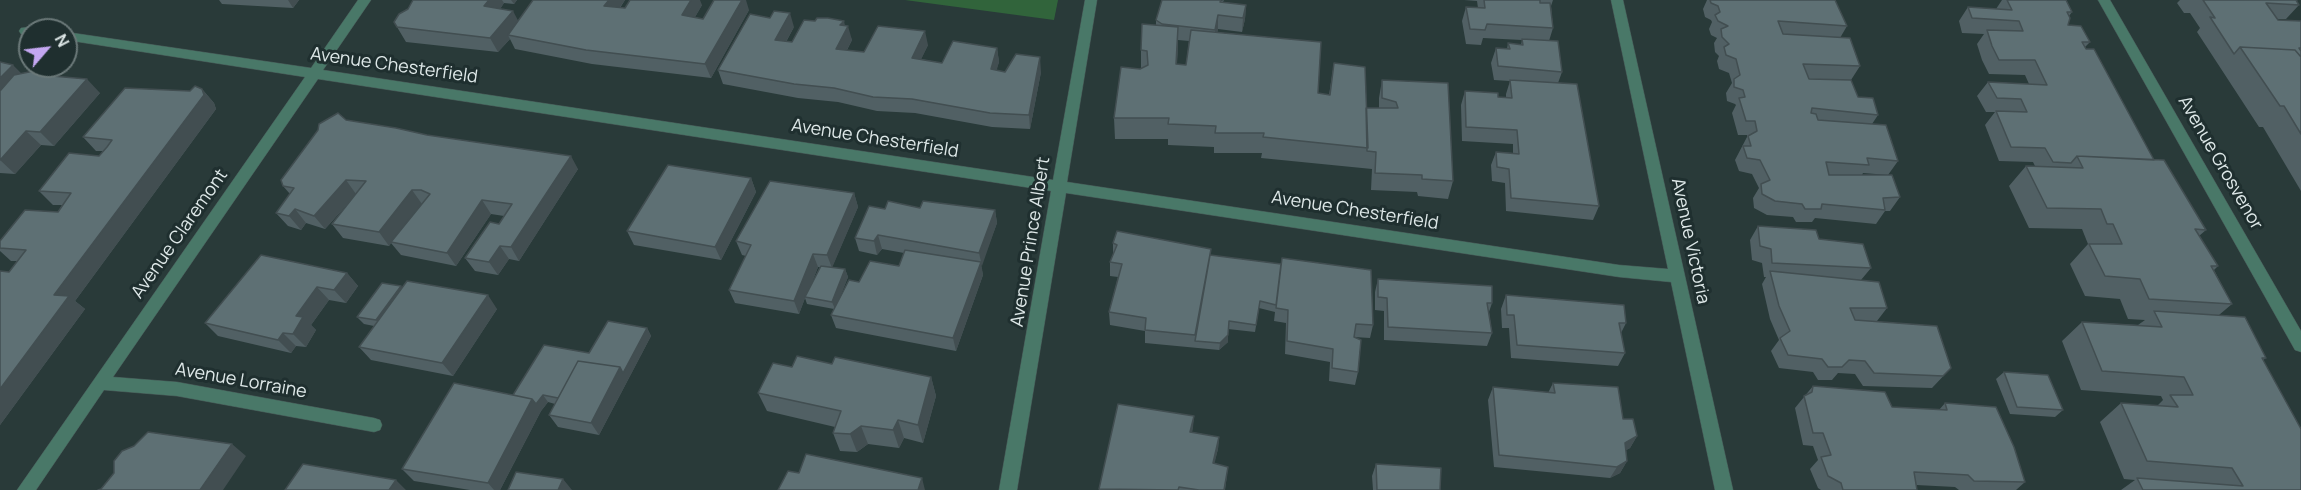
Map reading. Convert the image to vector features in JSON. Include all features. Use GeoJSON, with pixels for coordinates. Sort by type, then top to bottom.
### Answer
{"type":"FeatureCollection","features":[{"type":"Feature","properties":{"kind":"street","name":"Avenue Claremont"},"geometry":{"type":"LineString","coordinates":[[26,490],[365,0]]}},
{"type":"Feature","properties":{"kind":"street","name":"Avenue Prince Albert"},"geometry":{"type":"LineString","coordinates":[[1008,490],[1091,0]]}},
{"type":"Feature","properties":{"kind":"street","name":"Avenue Victoria"},"geometry":{"type":"LineString","coordinates":[[1617,0],[1724,490]]}},
{"type":"Feature","properties":{"kind":"street","name":"Avenue Grosvenor"},"geometry":{"type":"LineString","coordinates":[[2104,0],[2301,345]]}},
{"type":"Feature","properties":{"kind":"street","name":"Avenue Chesterfield"},"geometry":{"type":"LineString","coordinates":[[78,38],[1640,274],[1678,276]]}},
{"type":"Feature","properties":{"kind":"street","name":"Avenue Lorraine"},"geometry":{"type":"LineString","coordinates":[[101,383],[177,388],[374,425]]}},
{"type":"Feature","properties":{"kind":"green space"},"geometry":{"type":"Polygon","coordinates":[[[905,0],[1058,0],[1054,20],[905,0]]]}},
{"type":"Feature","properties":{"kind":"building"},"geometry":{"type":"Polygon","coordinates":[[[413,0],[489,0],[484,6],[513,11],[490,38],[397,27],[394,22],[399,14],[408,9],[413,0]]]}},
{"type":"Feature","properties":{"kind":"building"},"geometry":{"type":"Polygon","coordinates":[[[533,0],[609,0],[604,6],[625,8],[630,0],[691,0],[682,15],[703,19],[714,0],[742,0],[705,64],[586,50],[508,35],[533,0]]]}},
{"type":"Feature","properties":{"kind":"building"},"geometry":{"type":"Polygon","coordinates":[[[1162,0],[1221,0],[1220,2],[1246,5],[1243,18],[1218,15],[1215,30],[1162,24],[1156,20],[1162,0]]]}},
{"type":"Feature","properties":{"kind":"building"},"geometry":{"type":"Polygon","coordinates":[[[1484,0],[1540,0],[1540,3],[1550,3],[1553,28],[1487,24],[1485,30],[1470,29],[1466,7],[1485,8],[1484,0]]]}},
{"type":"Feature","properties":{"kind":"building"},"geometry":{"type":"Polygon","coordinates":[[[1710,0],[1835,0],[1847,26],[1778,21],[1783,34],[1850,38],[1860,66],[1803,64],[1809,79],[1851,80],[1858,97],[1873,98],[1878,115],[1812,108],[1811,113],[1816,114],[1818,120],[1886,125],[1898,161],[1867,158],[1869,165],[1826,162],[1829,175],[1892,175],[1900,197],[1883,198],[1885,210],[1822,204],[1821,209],[1805,209],[1802,204],[1775,201],[1762,194],[1761,184],[1770,180],[1760,160],[1747,158],[1743,146],[1751,146],[1748,136],[1757,131],[1755,121],[1746,121],[1739,98],[1745,97],[1743,90],[1734,87],[1734,79],[1740,75],[1736,59],[1726,55],[1724,47],[1729,44],[1722,37],[1721,29],[1728,26],[1718,21],[1715,15],[1720,12],[1718,6],[1710,0]]]}},
{"type":"Feature","properties":{"kind":"building"},"geometry":{"type":"Polygon","coordinates":[[[2007,0],[2066,0],[2072,12],[2067,12],[2070,18],[2068,25],[2081,26],[2090,42],[2082,42],[2086,49],[2094,49],[2154,160],[2077,156],[2071,163],[2053,162],[2045,148],[2011,147],[1996,111],[2027,112],[2021,99],[1997,98],[1988,82],[2047,85],[2035,60],[1999,60],[1992,46],[1987,30],[2023,31],[2019,21],[1972,18],[1968,7],[2012,10],[2007,0]]]}},
{"type":"Feature","properties":{"kind":"building"},"geometry":{"type":"Polygon","coordinates":[[[2203,0],[2296,0],[2299,5],[2266,3],[2278,20],[2301,21],[2301,48],[2299,48],[2301,57],[2295,50],[2240,47],[2234,54],[2210,17],[2215,18],[2203,0]]]}},
{"type":"Feature","properties":{"kind":"building"},"geometry":{"type":"Polygon","coordinates":[[[774,11],[790,13],[775,40],[792,42],[804,20],[815,21],[817,18],[828,18],[844,21],[840,25],[848,26],[836,49],[864,52],[878,26],[925,31],[912,58],[942,63],[953,41],[997,48],[991,69],[1005,72],[1016,54],[1040,57],[1029,115],[990,113],[912,99],[873,97],[834,88],[794,84],[718,70],[750,14],[770,18],[774,11]]]}},
{"type":"Feature","properties":{"kind":"building"},"geometry":{"type":"Polygon","coordinates":[[[1142,24],[1178,27],[1176,64],[1186,65],[1191,30],[1321,42],[1318,93],[1330,95],[1334,63],[1365,67],[1368,148],[1263,137],[1264,133],[1215,133],[1216,126],[1168,124],[1169,118],[1114,118],[1121,67],[1140,69],[1148,65],[1147,51],[1141,50],[1142,24]]]}},
{"type":"Feature","properties":{"kind":"building"},"geometry":{"type":"Polygon","coordinates":[[[1522,39],[1558,41],[1562,72],[1498,66],[1496,48],[1510,49],[1508,43],[1523,45],[1522,39]]]}},
{"type":"Feature","properties":{"kind":"building"},"geometry":{"type":"Polygon","coordinates":[[[2240,47],[2295,50],[2301,57],[2301,134],[2284,106],[2280,106],[2240,47]]]}},
{"type":"Feature","properties":{"kind":"building"},"geometry":{"type":"Polygon","coordinates":[[[0,62],[13,65],[0,78],[0,62]]]}},
{"type":"Feature","properties":{"kind":"building"},"geometry":{"type":"Polygon","coordinates":[[[18,74],[18,78],[87,79],[40,132],[26,131],[0,160],[0,91],[14,75],[18,74]]]}},
{"type":"Feature","properties":{"kind":"building"},"geometry":{"type":"Polygon","coordinates":[[[1382,80],[1448,83],[1453,181],[1422,179],[1422,175],[1375,173],[1376,152],[1367,151],[1366,108],[1398,108],[1396,102],[1382,98],[1382,80]]]}},
{"type":"Feature","properties":{"kind":"building"},"geometry":{"type":"Polygon","coordinates":[[[1510,80],[1577,84],[1599,206],[1511,198],[1509,169],[1497,167],[1496,152],[1519,154],[1517,130],[1466,127],[1465,91],[1498,93],[1498,97],[1512,98],[1510,80]]]}},
{"type":"Feature","properties":{"kind":"building"},"geometry":{"type":"Polygon","coordinates":[[[195,86],[202,89],[204,95],[54,295],[69,296],[0,389],[0,271],[9,272],[26,250],[0,248],[0,241],[25,210],[58,212],[71,193],[39,191],[69,153],[99,156],[107,147],[112,140],[83,137],[125,88],[190,91],[195,86]]]}},
{"type":"Feature","properties":{"kind":"building"},"geometry":{"type":"Polygon","coordinates":[[[338,113],[346,120],[427,135],[571,156],[511,247],[500,246],[489,262],[465,258],[490,222],[499,224],[512,204],[482,200],[447,253],[391,242],[430,194],[421,190],[412,190],[379,232],[332,224],[366,181],[346,180],[314,216],[295,209],[289,216],[276,213],[294,188],[283,186],[281,180],[318,130],[319,124],[338,113]]]}},
{"type":"Feature","properties":{"kind":"building"},"geometry":{"type":"Polygon","coordinates":[[[2077,156],[2164,160],[2206,230],[2195,229],[2218,266],[2211,266],[2232,304],[2149,299],[2140,279],[2105,276],[2089,244],[2122,244],[2113,224],[2107,224],[2101,209],[2047,208],[2026,166],[2083,168],[2077,156]]]}},
{"type":"Feature","properties":{"kind":"building"},"geometry":{"type":"Polygon","coordinates":[[[668,165],[751,178],[715,247],[627,231],[668,165]]]}},
{"type":"Feature","properties":{"kind":"building"},"geometry":{"type":"Polygon","coordinates":[[[770,181],[854,193],[827,255],[813,254],[794,301],[729,290],[751,245],[736,241],[770,181]]]}},
{"type":"Feature","properties":{"kind":"building"},"geometry":{"type":"Polygon","coordinates":[[[888,201],[920,208],[923,201],[995,210],[979,253],[878,235],[874,241],[855,238],[869,206],[885,209],[888,201]]]}},
{"type":"Feature","properties":{"kind":"building"},"geometry":{"type":"Polygon","coordinates":[[[1758,226],[1816,230],[1819,239],[1863,244],[1871,268],[1772,263],[1771,249],[1760,246],[1758,226]]]}},
{"type":"Feature","properties":{"kind":"building"},"geometry":{"type":"Polygon","coordinates":[[[1117,231],[1211,249],[1195,335],[1145,330],[1146,318],[1109,312],[1122,264],[1110,262],[1117,245],[1113,243],[1117,231]]]}},
{"type":"Feature","properties":{"kind":"building"},"geometry":{"type":"Polygon","coordinates":[[[905,250],[981,262],[953,338],[831,315],[849,280],[859,282],[870,261],[899,266],[905,250]]]}},
{"type":"Feature","properties":{"kind":"building"},"geometry":{"type":"Polygon","coordinates":[[[261,255],[347,273],[334,290],[317,287],[296,316],[303,317],[293,334],[283,333],[278,340],[205,323],[261,255]]]}},
{"type":"Feature","properties":{"kind":"building"},"geometry":{"type":"Polygon","coordinates":[[[1210,255],[1281,264],[1276,305],[1260,301],[1256,325],[1229,321],[1228,335],[1220,343],[1195,341],[1210,255]]]}},
{"type":"Feature","properties":{"kind":"building"},"geometry":{"type":"Polygon","coordinates":[[[1282,258],[1371,270],[1373,325],[1356,324],[1354,337],[1361,340],[1358,372],[1332,368],[1333,349],[1287,341],[1288,310],[1276,308],[1282,258]]]}},
{"type":"Feature","properties":{"kind":"building"},"geometry":{"type":"Polygon","coordinates":[[[821,266],[845,269],[832,302],[805,297],[821,266]]]}},
{"type":"Feature","properties":{"kind":"building"},"geometry":{"type":"Polygon","coordinates":[[[1770,271],[1879,282],[1887,308],[1850,308],[1855,320],[1937,326],[1951,368],[1943,376],[1874,373],[1865,361],[1849,360],[1842,367],[1828,367],[1822,359],[1788,355],[1780,338],[1790,331],[1779,306],[1770,271]]]}},
{"type":"Feature","properties":{"kind":"building"},"geometry":{"type":"Polygon","coordinates":[[[1378,279],[1492,286],[1492,303],[1487,303],[1492,333],[1388,327],[1387,298],[1378,297],[1378,279]]]}},
{"type":"Feature","properties":{"kind":"building"},"geometry":{"type":"Polygon","coordinates":[[[407,281],[488,295],[442,363],[359,347],[407,281]]]}},
{"type":"Feature","properties":{"kind":"building"},"geometry":{"type":"Polygon","coordinates":[[[382,283],[401,286],[376,320],[357,317],[382,283]]]}},
{"type":"Feature","properties":{"kind":"building"},"geometry":{"type":"Polygon","coordinates":[[[1506,295],[1624,305],[1626,323],[1619,323],[1625,353],[1517,345],[1514,315],[1507,315],[1506,295]]]}},
{"type":"Feature","properties":{"kind":"building"},"geometry":{"type":"Polygon","coordinates":[[[2154,311],[2245,317],[2266,358],[2262,358],[2301,429],[2301,490],[2143,490],[2137,478],[2243,486],[2232,468],[2147,461],[2121,403],[2178,407],[2170,395],[2193,395],[2184,377],[2102,371],[2082,322],[2162,327],[2154,311]]]}},
{"type":"Feature","properties":{"kind":"building"},"geometry":{"type":"Polygon","coordinates":[[[608,321],[647,328],[623,373],[620,367],[578,361],[558,398],[543,395],[536,404],[532,399],[513,395],[544,345],[589,353],[608,321]]]}},
{"type":"Feature","properties":{"kind":"building"},"geometry":{"type":"Polygon","coordinates":[[[797,356],[832,364],[835,357],[931,377],[918,425],[898,420],[893,430],[861,426],[850,434],[833,433],[841,411],[758,393],[773,363],[792,367],[797,356]]]}},
{"type":"Feature","properties":{"kind":"building"},"geometry":{"type":"Polygon","coordinates":[[[578,361],[620,367],[591,423],[549,415],[578,361]]]}},
{"type":"Feature","properties":{"kind":"building"},"geometry":{"type":"Polygon","coordinates":[[[2004,372],[2048,375],[2063,410],[2017,407],[2004,372]]]}},
{"type":"Feature","properties":{"kind":"building"},"geometry":{"type":"Polygon","coordinates":[[[454,383],[532,399],[488,483],[402,469],[454,383]]]}},
{"type":"Feature","properties":{"kind":"building"},"geometry":{"type":"Polygon","coordinates":[[[1553,383],[1618,387],[1623,419],[1633,419],[1637,436],[1625,443],[1627,461],[1617,467],[1499,455],[1493,387],[1555,393],[1553,383]]]}},
{"type":"Feature","properties":{"kind":"building"},"geometry":{"type":"Polygon","coordinates":[[[1813,386],[1885,392],[1892,407],[1947,410],[1945,403],[1996,407],[2014,447],[2025,482],[1974,481],[1968,475],[1914,472],[1917,490],[1843,490],[1841,483],[1828,476],[1821,457],[1831,455],[1823,433],[1813,433],[1804,396],[1812,392],[1813,386]]]}},
{"type":"Feature","properties":{"kind":"building"},"geometry":{"type":"Polygon","coordinates":[[[1118,404],[1194,416],[1190,432],[1219,437],[1213,463],[1228,467],[1224,490],[1179,487],[1178,490],[1099,489],[1118,404]]]}},
{"type":"Feature","properties":{"kind":"building"},"geometry":{"type":"Polygon","coordinates":[[[148,432],[232,444],[200,490],[98,490],[114,473],[114,461],[122,451],[134,446],[148,432]]]}},
{"type":"Feature","properties":{"kind":"building"},"geometry":{"type":"Polygon","coordinates":[[[806,454],[922,478],[918,490],[778,490],[788,471],[799,473],[806,454]]]}},
{"type":"Feature","properties":{"kind":"building"},"geometry":{"type":"Polygon","coordinates":[[[303,464],[396,480],[389,490],[285,490],[303,464]]]}},
{"type":"Feature","properties":{"kind":"building"},"geometry":{"type":"Polygon","coordinates":[[[1376,464],[1441,468],[1440,490],[1377,490],[1376,464]]]}},
{"type":"Feature","properties":{"kind":"building"},"geometry":{"type":"Polygon","coordinates":[[[516,472],[563,479],[558,490],[508,490],[516,472]]]}}]}
